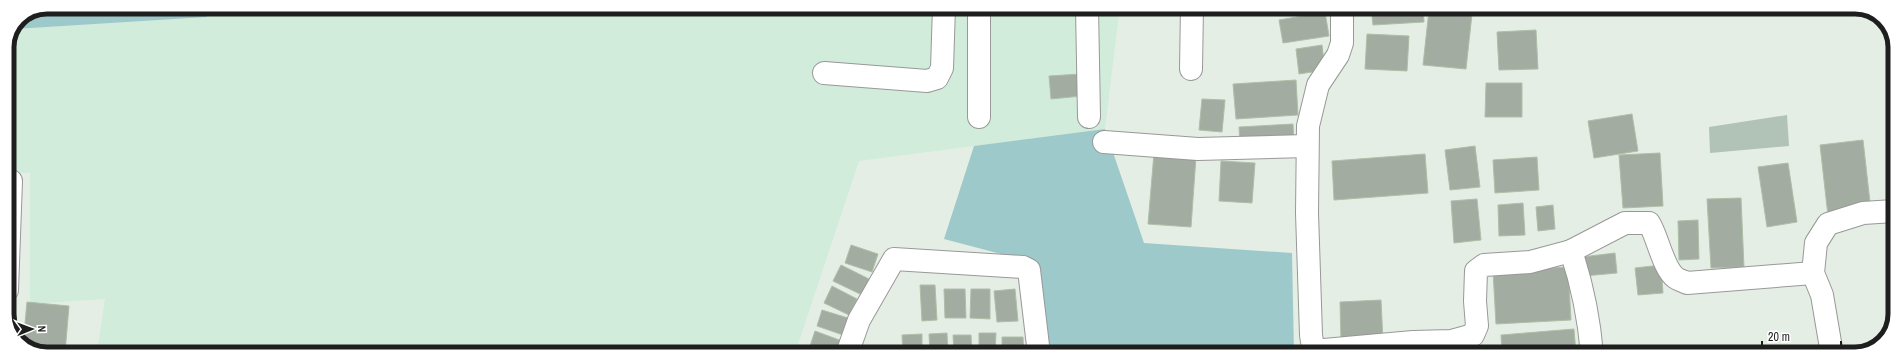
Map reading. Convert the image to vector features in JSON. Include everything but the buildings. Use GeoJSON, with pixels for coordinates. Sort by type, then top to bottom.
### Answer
{"type":"FeatureCollection","features":[{"type":"Feature","properties":{"kind":"street"},"geometry":{"type":"LineString","coordinates":[[824,73],[927,81],[937,78],[942,68],[944,14]]}},
{"type":"Feature","properties":{"kind":"street"},"geometry":{"type":"LineString","coordinates":[[979,14],[979,117]]}},
{"type":"Feature","properties":{"kind":"street"},"geometry":{"type":"LineString","coordinates":[[1087,14],[1089,117]]}},
{"type":"Feature","properties":{"kind":"street"},"geometry":{"type":"LineString","coordinates":[[1191,68],[1192,14]]}},
{"type":"Feature","properties":{"kind":"street"},"geometry":{"type":"LineString","coordinates":[[1314,347],[1307,213],[1308,126],[1318,85],[1338,55],[1342,43],[1342,14]]}},
{"type":"Feature","properties":{"kind":"street"},"geometry":{"type":"LineString","coordinates":[[1104,142],[1198,149],[1307,146]]}},
{"type":"Feature","properties":{"kind":"street"},"geometry":{"type":"LineString","coordinates":[[1831,347],[1822,295],[1813,273],[1816,242],[1828,224],[1863,213],[1888,211]]}},
{"type":"Feature","properties":{"kind":"street"},"geometry":{"type":"LineString","coordinates":[[1368,347],[1413,342],[1451,341],[1473,335],[1477,326],[1475,301],[1476,271],[1484,265],[1530,262],[1571,251],[1625,223],[1649,223],[1654,230],[1668,267],[1674,277],[1687,283],[1813,273]]}},
{"type":"Feature","properties":{"kind":"street"},"geometry":{"type":"LineString","coordinates":[[1571,251],[1580,280],[1591,347]]}},
{"type":"Feature","properties":{"kind":"street"},"geometry":{"type":"LineString","coordinates":[[849,347],[859,320],[894,259],[1023,267],[1029,270],[1038,347]]}},
{"type":"Feature","properties":{"kind":"shaded area"},"geometry":{"type":"Polygon","coordinates":[[[47,14],[207,14],[207,17],[20,29],[29,20],[47,14]]]}},
{"type":"Feature","properties":{"kind":"shaded area"},"geometry":{"type":"Polygon","coordinates":[[[207,14],[1119,14],[1105,129],[859,161],[797,347],[98,347],[105,299],[30,304],[30,173],[14,172],[15,41],[20,29],[207,17],[207,14]]]}},
{"type":"Feature","properties":{"kind":"shaded area"},"geometry":{"type":"Polygon","coordinates":[[[1787,115],[1789,146],[1710,153],[1709,127],[1787,115]]]}},
{"type":"Feature","properties":{"kind":"shaded area"},"geometry":{"type":"Polygon","coordinates":[[[1105,129],[1144,243],[1292,253],[1294,347],[1047,347],[1039,264],[944,239],[974,146],[1105,129]]]}}]}
